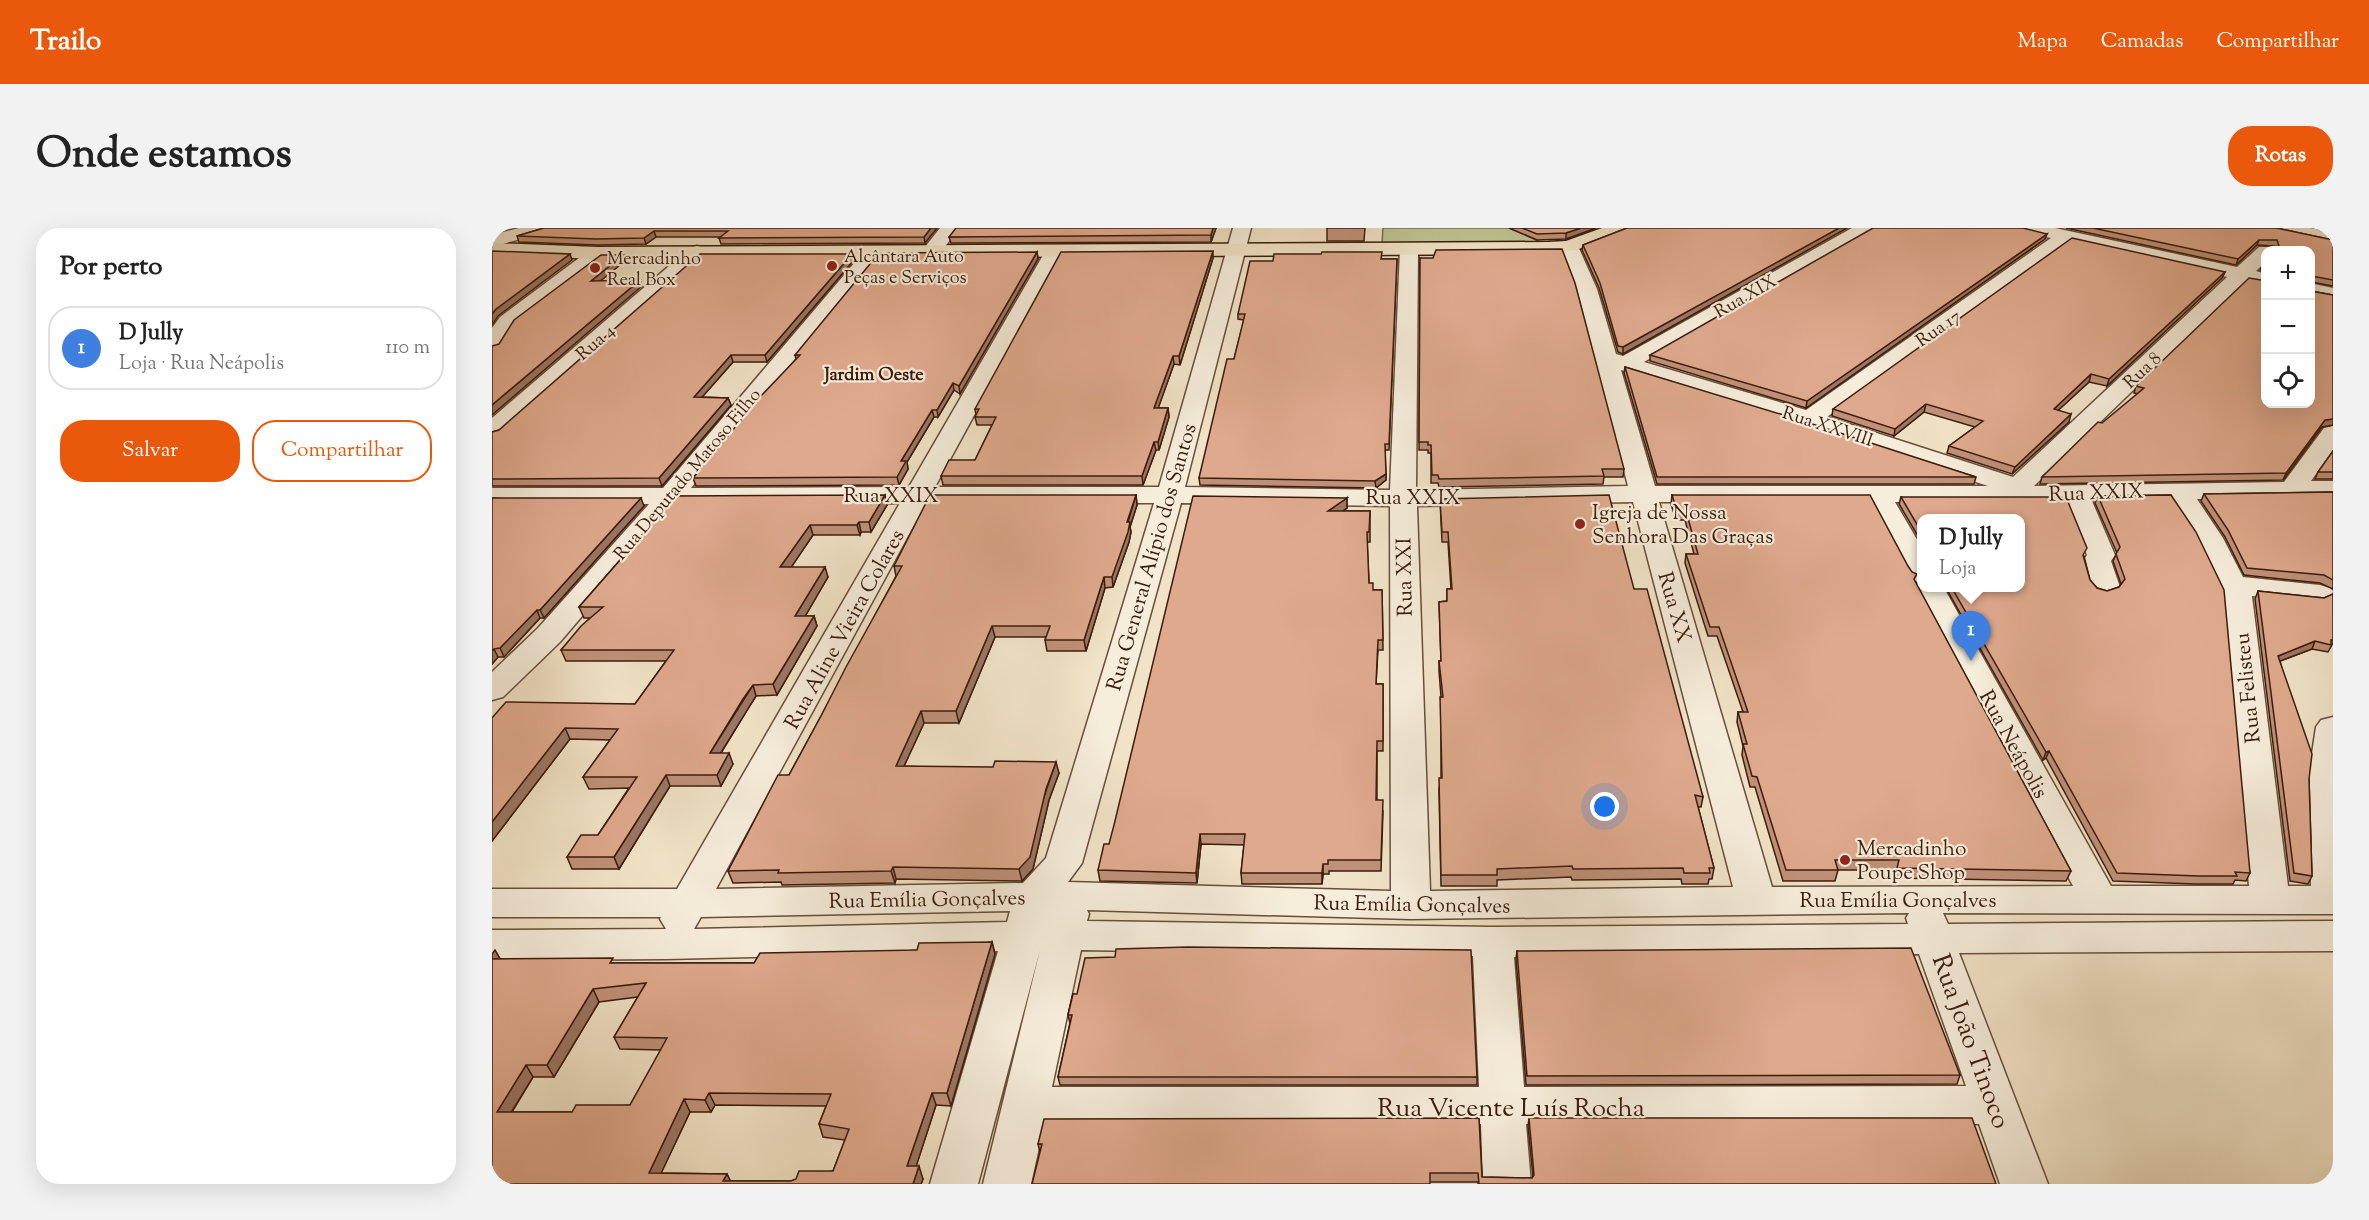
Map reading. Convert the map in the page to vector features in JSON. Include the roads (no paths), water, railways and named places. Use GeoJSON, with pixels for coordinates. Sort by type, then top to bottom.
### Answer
{"type":"FeatureCollection","features":[{"type":"Feature","properties":{"kind":"main road"},"geometry":{"type":"LineString","coordinates":[[492,249],[598,253],[931,252],[1055,250],[1239,239],[1409,249],[1569,246],[1619,228]]}},
{"type":"Feature","properties":{"kind":"street"},"geometry":{"type":"LineString","coordinates":[[492,241],[540,228]]}},
{"type":"Feature","properties":{"kind":"street"},"geometry":{"type":"LineString","coordinates":[[931,252],[951,228]]}},
{"type":"Feature","properties":{"kind":"street","name":"Rua XIX"},"geometry":{"type":"LineString","coordinates":[[1615,361],[1865,228]]}},
{"type":"Feature","properties":{"kind":"street"},"geometry":{"type":"LineString","coordinates":[[2029,228],[2255,277]]}},
{"type":"Feature","properties":{"kind":"street"},"geometry":{"type":"LineString","coordinates":[[2285,228],[2333,238]]}},
{"type":"Feature","properties":{"kind":"street","name":"Rua 8"},"geometry":{"type":"LineString","coordinates":[[2270,246],[2285,228]]}},
{"type":"Feature","properties":{"kind":"street","name":"Rua 17"},"geometry":{"type":"LineString","coordinates":[[1809,419],[2067,236]]}},
{"type":"Feature","properties":{"kind":"street","name":"Rua General Alípio dos Santos"},"geometry":{"type":"LineString","coordinates":[[954,1184],[1052,905],[1170,495],[1239,239]]}},
{"type":"Feature","properties":{"kind":"street","name":"Rua XX"},"geometry":{"type":"LineString","coordinates":[[1569,246],[1615,361],[1643,494],[1756,900]]}},
{"type":"Feature","properties":{"kind":"street","name":"Rua XXI"},"geometry":{"type":"LineString","coordinates":[[1409,249],[1403,498],[1411,905]]}},
{"type":"Feature","properties":{"kind":"street","name":"Rua Aline Vieira Colares"},"geometry":{"type":"LineString","coordinates":[[666,944],[1055,250]]}},
{"type":"Feature","properties":{"kind":"street","name":"Rua 4"},"geometry":{"type":"LineString","coordinates":[[492,431],[697,252]]}},
{"type":"Feature","properties":{"kind":"street","name":"Rua Deputado Matoso Filho"},"geometry":{"type":"LineString","coordinates":[[492,690],[549,635],[671,495],[874,252]]}},
{"type":"Feature","properties":{"kind":"street"},"geometry":{"type":"LineString","coordinates":[[492,345],[507,321],[598,253]]}},
{"type":"Feature","properties":{"kind":"street","name":"Rua 8"},"geometry":{"type":"LineString","coordinates":[[2018,487],[2255,277],[2261,263]]}},
{"type":"Feature","properties":{"kind":"street"},"geometry":{"type":"LineString","coordinates":[[2315,290],[2333,294]]}},
{"type":"Feature","properties":{"kind":"street","name":"Rua XXVIII"},"geometry":{"type":"LineString","coordinates":[[1615,361],[1809,419],[2018,487],[2063,494]]}},
{"type":"Feature","properties":{"kind":"street"},"geometry":{"type":"LineString","coordinates":[[2292,489],[2333,433]]}},
{"type":"Feature","properties":{"kind":"street","name":"Rua XXIX"},"geometry":{"type":"LineString","coordinates":[[495,498],[671,495],[1170,495],[1403,498],[1643,494],[2063,494],[2177,490],[2333,489]]}},
{"type":"Feature","properties":{"kind":"street","name":"Rua Felisteu"},"geometry":{"type":"LineString","coordinates":[[2177,490],[2209,538],[2238,597],[2270,901]]}},
{"type":"Feature","properties":{"kind":"street"},"geometry":{"type":"LineString","coordinates":[[1877,493],[1917,565]]}},
{"type":"Feature","properties":{"kind":"street"},"geometry":{"type":"LineString","coordinates":[[2063,494],[2097,542],[2101,555],[2097,561],[2105,587]]}},
{"type":"Feature","properties":{"kind":"street"},"geometry":{"type":"LineString","coordinates":[[2232,585],[2320,594]]}},
{"type":"Feature","properties":{"kind":"street","name":"Rua Neápolis"},"geometry":{"type":"LineString","coordinates":[[1931,592],[2100,900]]}},
{"type":"Feature","properties":{"kind":"street"},"geometry":{"type":"LineString","coordinates":[[2332,912],[2325,787],[2333,727]]}},
{"type":"Feature","properties":{"kind":"street","name":"Rua João Tinoco"},"geometry":{"type":"LineString","coordinates":[[1918,899],[2024,1184]]}},
{"type":"Feature","properties":{"kind":"street","name":"Rua Emília Gonçalves"},"geometry":{"type":"LineString","coordinates":[[492,945],[666,944],[1052,905],[1493,942],[1550,923],[1756,900],[2270,901],[2332,912]]}},
{"type":"Feature","properties":{"kind":"street","name":"Rua Emília Gonçalves"},"geometry":{"type":"LineString","coordinates":[[492,903],[1411,905],[1550,923],[1934,938],[2332,912]]}},
{"type":"Feature","properties":{"kind":"street","name":"Rua General Alípio dos Santos"},"geometry":{"type":"LineString","coordinates":[[1007,1184],[1026,1107],[1052,905]]}},
{"type":"Feature","properties":{"kind":"street"},"geometry":{"type":"LineString","coordinates":[[1493,942],[1507,1184]]}},
{"type":"Feature","properties":{"kind":"street","name":"Rua Vicente Luís Rocha"},"geometry":{"type":"LineString","coordinates":[[1026,1107],[1996,1106]]}},
{"type":"Feature","properties":{"kind":"place","name":"Alcântara Auto Peças e Serviços"},"geometry":{"type":"Point","coordinates":[832,266]}},
{"type":"Feature","properties":{"kind":"place","name":"Mercadinho Real Box"},"geometry":{"type":"Point","coordinates":[595,268]}},
{"type":"Feature","properties":{"kind":"place","name":"Igreja de Nossa Senhora Das Graças"},"geometry":{"type":"Point","coordinates":[1580,524]}},
{"type":"Feature","properties":{"kind":"place","name":"D Jully"},"geometry":{"type":"Point","coordinates":[1971,661]}},
{"type":"Feature","properties":{"kind":"place","name":"Mercadinho Poupe Shop"},"geometry":{"type":"Point","coordinates":[1845,860]}},
{"type":"Feature","properties":{"kind":"district","name":"Jardim Oeste"},"geometry":{"type":"Point","coordinates":[874,374]}}]}
